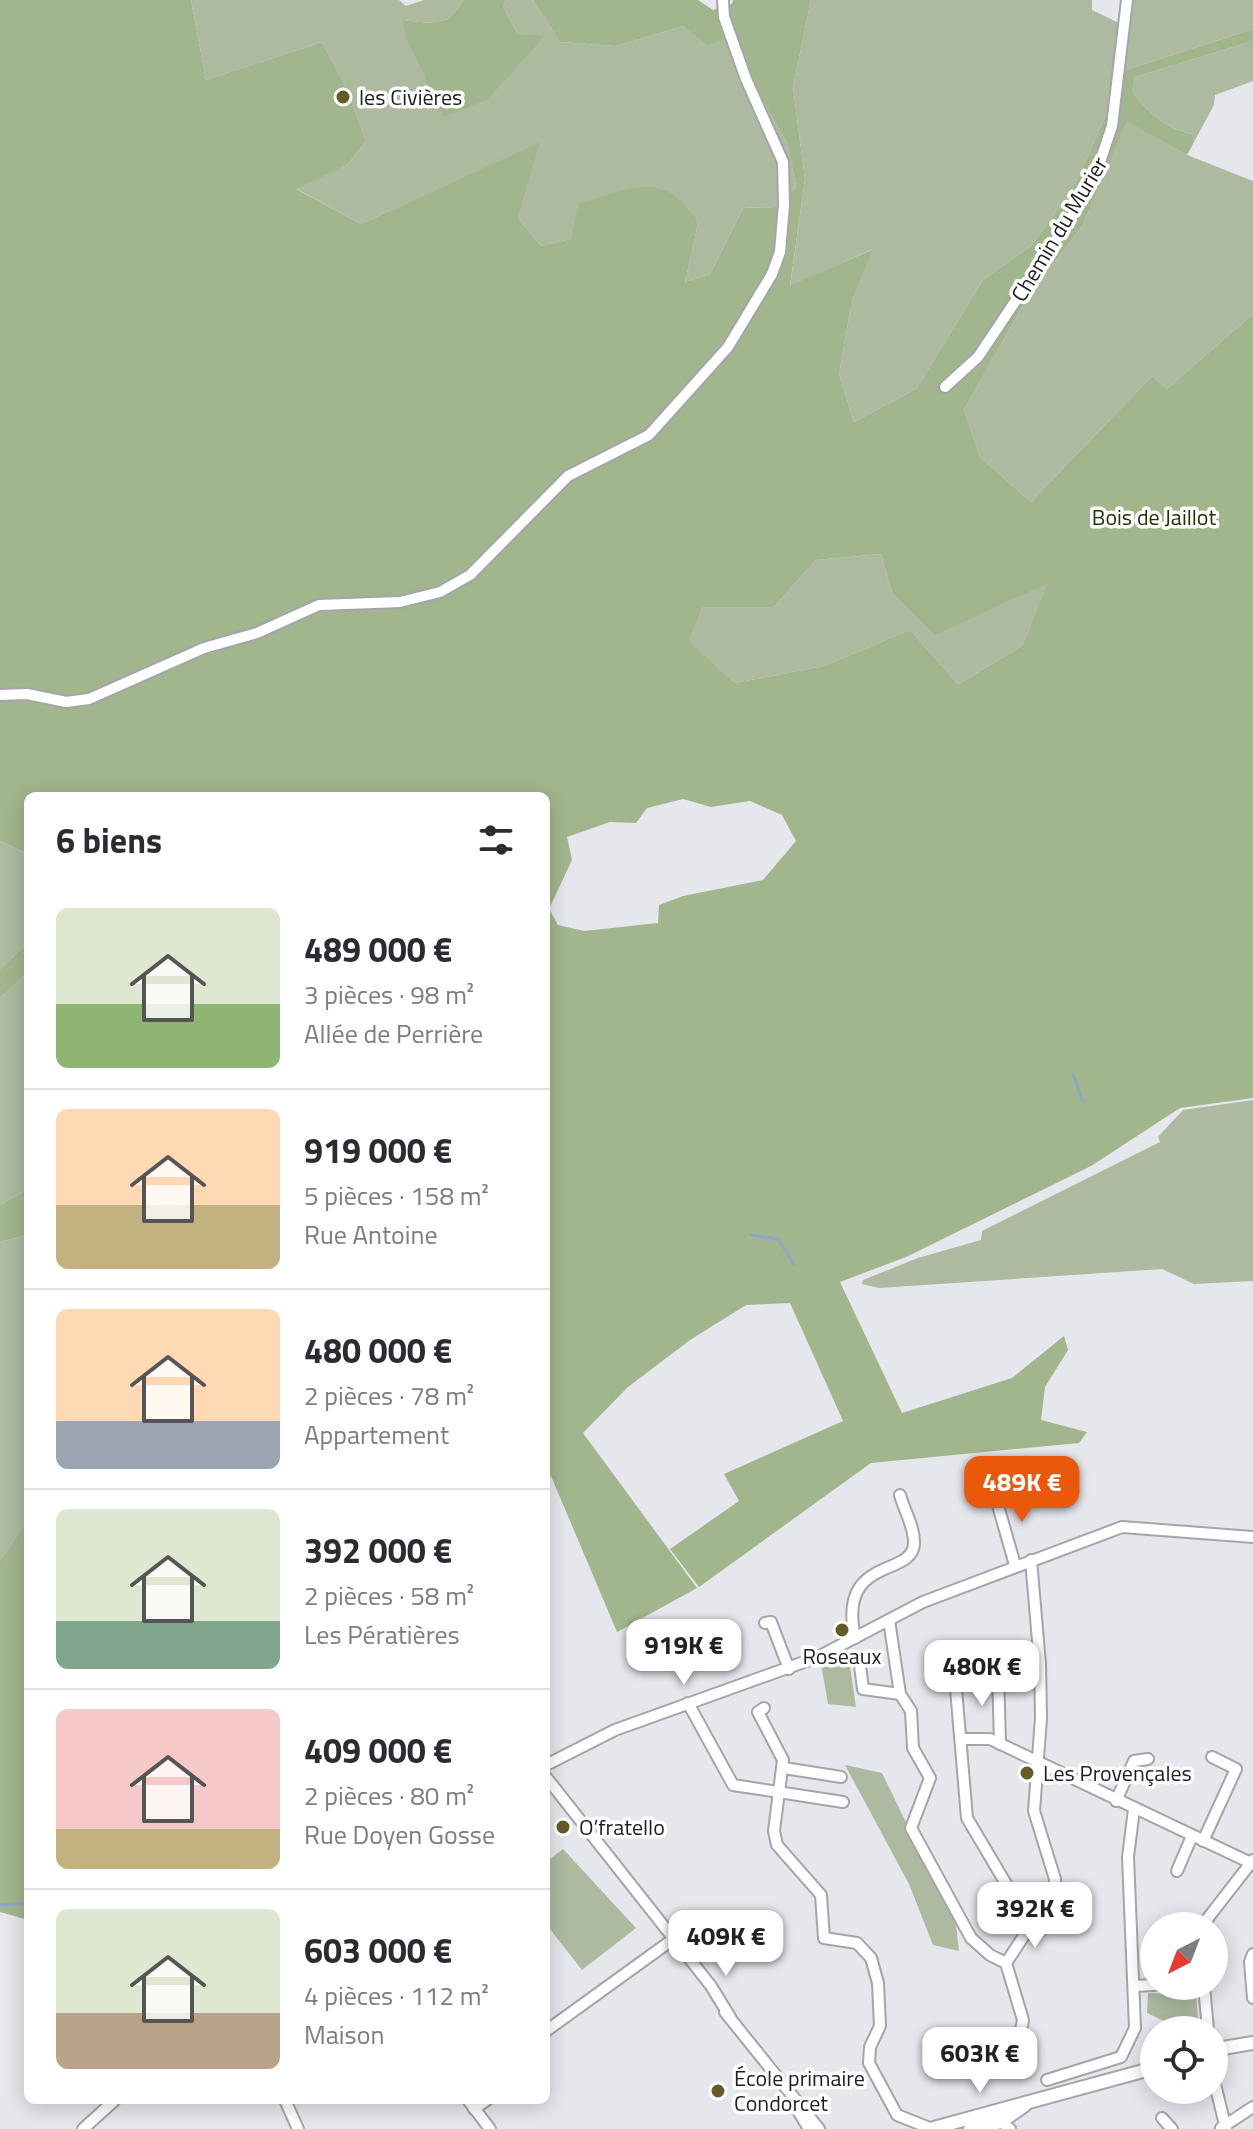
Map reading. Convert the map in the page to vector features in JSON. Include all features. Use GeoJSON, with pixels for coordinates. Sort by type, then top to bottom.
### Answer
{"type":"FeatureCollection","features":[{"type":"Feature","properties":{"kind":"main road"},"geometry":{"type":"LineString","coordinates":[[1228,2048],[1253,2043]]}},
{"type":"Feature","properties":{"kind":"main road"},"geometry":{"type":"LineString","coordinates":[[932,2129],[987,2111],[1140,2072]]}},
{"type":"Feature","properties":{"kind":"main road"},"geometry":{"type":"LineString","coordinates":[[970,2129],[1006,2125],[1038,2099]]}},
{"type":"Feature","properties":{"kind":"street"},"geometry":{"type":"LineString","coordinates":[[3,695],[66,702],[89,699],[204,648],[257,633],[319,605],[400,602],[440,592],[470,575],[568,476],[649,435],[728,347],[772,274],[780,252],[784,205],[783,162],[746,79],[724,17],[723,0]]}},
{"type":"Feature","properties":{"kind":"street","name":"Chemin du Murier"},"geometry":{"type":"LineString","coordinates":[[945,387],[978,357],[1073,215],[1097,171],[1112,126],[1127,0]]}},
{"type":"Feature","properties":{"kind":"street"},"geometry":{"type":"LineString","coordinates":[[855,1638],[853,1604],[860,1585],[875,1571],[907,1559],[914,1547],[913,1532],[900,1495]]}},
{"type":"Feature","properties":{"kind":"street"},"geometry":{"type":"LineString","coordinates":[[995,1495],[1015,1565]]}},
{"type":"Feature","properties":{"kind":"street"},"geometry":{"type":"LineString","coordinates":[[550,1763],[615,1730],[789,1669],[889,1620],[1015,1565],[1122,1527],[1184,1529],[1253,1537]]}},
{"type":"Feature","properties":{"kind":"street"},"geometry":{"type":"LineString","coordinates":[[1006,1963],[1035,1919],[1054,1900],[1055,1879],[1034,1811],[1040,1664],[1031,1560]]}},
{"type":"Feature","properties":{"kind":"street"},"geometry":{"type":"LineString","coordinates":[[889,1620],[900,1694],[911,1711],[913,1748],[930,1778],[911,1828],[971,1938],[990,1955],[1006,1963],[1023,2020],[1021,2030]]}},
{"type":"Feature","properties":{"kind":"street"},"geometry":{"type":"LineString","coordinates":[[765,1623],[771,1622],[789,1669]]}},
{"type":"Feature","properties":{"kind":"street"},"geometry":{"type":"LineString","coordinates":[[859,1658],[863,1689],[900,1694]]}},
{"type":"Feature","properties":{"kind":"street"},"geometry":{"type":"LineString","coordinates":[[998,1672],[1000,1744]]}},
{"type":"Feature","properties":{"kind":"street"},"geometry":{"type":"LineString","coordinates":[[955,1677],[967,1818],[1021,1909],[1035,1919]]}},
{"type":"Feature","properties":{"kind":"street"},"geometry":{"type":"LineString","coordinates":[[688,1703],[728,1780],[741,1787],[843,1802]]}},
{"type":"Feature","properties":{"kind":"street"},"geometry":{"type":"LineString","coordinates":[[764,1708],[758,1712],[784,1768],[774,1831],[777,1845],[821,1895],[824,1938],[857,1943],[871,1958],[878,1983],[880,2026],[870,2047],[869,2063],[892,2107],[906,2123],[932,2129]]}},
{"type":"Feature","properties":{"kind":"street"},"geometry":{"type":"LineString","coordinates":[[961,1739],[990,1739],[1116,1801],[1252,1862],[1213,1912]]}},
{"type":"Feature","properties":{"kind":"street"},"geometry":{"type":"LineString","coordinates":[[1203,1841],[1236,1769],[1212,1757]]}},
{"type":"Feature","properties":{"kind":"street"},"geometry":{"type":"LineString","coordinates":[[1116,1801],[1134,1761],[1148,1759]]}},
{"type":"Feature","properties":{"kind":"street"},"geometry":{"type":"LineString","coordinates":[[784,1768],[841,1777]]}},
{"type":"Feature","properties":{"kind":"street"},"geometry":{"type":"LineString","coordinates":[[550,1782],[691,1964],[704,1990],[730,2017],[792,2099],[819,2129]]}},
{"type":"Feature","properties":{"kind":"street"},"geometry":{"type":"LineString","coordinates":[[1047,2080],[1121,2057],[1135,2028],[1128,1857],[1134,1809]]}},
{"type":"Feature","properties":{"kind":"street"},"geometry":{"type":"LineString","coordinates":[[1177,1871],[1192,1836]]}},
{"type":"Feature","properties":{"kind":"street"},"geometry":{"type":"LineString","coordinates":[[550,2028],[672,1940]]}},
{"type":"Feature","properties":{"kind":"street"},"geometry":{"type":"LineString","coordinates":[[1252,1992],[1250,1962],[1253,1954]]}},
{"type":"Feature","properties":{"kind":"street"},"geometry":{"type":"LineString","coordinates":[[1134,1986],[1140,1986]]}},
{"type":"Feature","properties":{"kind":"street"},"geometry":{"type":"LineString","coordinates":[[792,2099],[809,2129]]}},
{"type":"Feature","properties":{"kind":"street"},"geometry":{"type":"LineString","coordinates":[[83,2129],[111,2104]]}},
{"type":"Feature","properties":{"kind":"street"},"geometry":{"type":"LineString","coordinates":[[287,2104],[298,2129]]}},
{"type":"Feature","properties":{"kind":"street"},"geometry":{"type":"LineString","coordinates":[[471,2104],[490,2129]]}},
{"type":"Feature","properties":{"kind":"street"},"geometry":{"type":"LineString","coordinates":[[1218,2104],[1223,2128],[1253,2107]]}},
{"type":"Feature","properties":{"kind":"street"},"geometry":{"type":"LineString","coordinates":[[1006,2125],[1004,2114],[1015,2105]]}},
{"type":"Feature","properties":{"kind":"street"},"geometry":{"type":"LineString","coordinates":[[987,2111],[1006,2125]]}},
{"type":"Feature","properties":{"kind":"street"},"geometry":{"type":"LineString","coordinates":[[1162,2118],[1172,2129]]}},
{"type":"Feature","properties":{"kind":"green space","name":"Bois de Jaillot"},"geometry":{"type":"Polygon","coordinates":[[[0,0],[191,0],[206,80],[322,42],[344,83],[366,141],[347,165],[296,189],[361,224],[540,142],[518,218],[541,246],[571,239],[579,204],[630,189],[660,189],[686,206],[698,224],[685,282],[710,274],[743,208],[775,207],[796,187],[788,145],[755,87],[732,37],[707,45],[684,26],[616,46],[560,42],[533,0],[698,0],[713,10],[732,4],[733,0],[811,0],[793,87],[805,179],[790,286],[873,249],[852,300],[839,374],[854,422],[916,389],[983,280],[1031,246],[1073,189],[1126,70],[1253,29],[1253,41],[1135,77],[1133,93],[1139,100],[1166,124],[1192,134],[1194,142],[1187,155],[1127,121],[1083,225],[1024,304],[964,410],[980,457],[1031,502],[1152,376],[1167,389],[1253,314],[1253,1098],[1180,1108],[1091,1166],[906,1257],[840,1282],[902,1413],[1012,1378],[1064,1336],[1068,1350],[1045,1387],[1041,1420],[1087,1432],[1079,1443],[871,1463],[699,1587],[670,1549],[739,1501],[724,1474],[843,1421],[790,1303],[746,1305],[690,1340],[628,1387],[583,1433],[697,1588],[617,1632],[550,1477],[550,911],[558,925],[584,931],[658,923],[659,905],[683,896],[763,880],[796,841],[782,815],[750,801],[711,807],[683,799],[647,808],[636,823],[610,822],[567,837],[572,860],[550,907],[550,792],[24,792],[24,852],[0,841],[0,0]],[[881,554],[816,560],[774,607],[703,607],[688,641],[735,683],[824,666],[910,630],[958,684],[1022,646],[1048,583],[935,635],[892,592],[881,554]]]}},
{"type":"Feature","properties":{"kind":"green space"},"geometry":{"type":"Polygon","coordinates":[[[191,0],[399,0],[406,6],[424,0],[464,0],[449,19],[429,23],[403,20],[526,56],[544,37],[518,34],[503,7],[506,0],[533,0],[560,42],[616,46],[684,26],[732,37],[755,87],[788,145],[796,187],[775,207],[743,208],[710,274],[685,282],[698,224],[571,239],[541,246],[518,218],[539,143],[361,224],[295,188],[347,165],[366,141],[344,83],[322,42],[206,80],[191,0]]]}},
{"type":"Feature","properties":{"kind":"green space"},"geometry":{"type":"Polygon","coordinates":[[[464,0],[506,0],[503,7],[518,34],[545,36],[488,99],[444,117],[407,39],[403,20],[429,23],[449,19],[464,0]]]}},
{"type":"Feature","properties":{"kind":"green space"},"geometry":{"type":"Polygon","coordinates":[[[811,0],[1092,0],[1092,10],[1123,25],[1128,0],[1253,0],[1253,29],[1126,70],[1073,189],[1031,246],[983,280],[916,389],[854,422],[839,374],[852,300],[872,249],[790,287],[805,179],[793,87],[811,0]]]}},
{"type":"Feature","properties":{"kind":"green space"},"geometry":{"type":"Polygon","coordinates":[[[1253,41],[1253,81],[1215,95],[1214,105],[1194,142],[1192,134],[1159,119],[1133,93],[1135,77],[1253,41]]]}},
{"type":"Feature","properties":{"kind":"green space"},"geometry":{"type":"Polygon","coordinates":[[[1127,120],[1187,155],[1253,181],[1253,314],[1167,389],[1152,376],[1031,502],[980,457],[964,410],[1024,304],[1083,225],[1127,120]]]}},
{"type":"Feature","properties":{"kind":"green space"},"geometry":{"type":"Polygon","coordinates":[[[881,554],[892,592],[1049,582],[1022,646],[958,684],[910,630],[824,666],[735,683],[687,641],[703,607],[774,607],[816,560],[881,554]]]}},
{"type":"Feature","properties":{"kind":"green space"},"geometry":{"type":"Polygon","coordinates":[[[0,841],[24,852],[24,947],[0,969],[0,841]]]}},
{"type":"Feature","properties":{"kind":"green space"},"geometry":{"type":"Polygon","coordinates":[[[24,947],[24,976],[0,998],[0,969],[24,947]]]}},
{"type":"Feature","properties":{"kind":"green space"},"geometry":{"type":"Polygon","coordinates":[[[24,976],[24,1191],[0,1205],[0,998],[24,976]]]}},
{"type":"Feature","properties":{"kind":"green space"},"geometry":{"type":"Polygon","coordinates":[[[1253,1100],[1253,1281],[1194,1284],[1162,1269],[879,1288],[862,1284],[863,1280],[918,1258],[981,1240],[982,1231],[1160,1142],[1158,1137],[1183,1110],[1253,1100]]]}},
{"type":"Feature","properties":{"kind":"green space"},"geometry":{"type":"Polygon","coordinates":[[[24,1191],[24,1236],[0,1242],[0,1205],[24,1191]]]}},
{"type":"Feature","properties":{"kind":"green space"},"geometry":{"type":"Polygon","coordinates":[[[24,1236],[24,1525],[0,1561],[0,1242],[24,1236]]]}},
{"type":"Feature","properties":{"kind":"green space"},"geometry":{"type":"Polygon","coordinates":[[[24,1525],[24,1919],[0,1912],[0,1561],[24,1525]]]}},
{"type":"Feature","properties":{"kind":"green space"},"geometry":{"type":"Polygon","coordinates":[[[848,1653],[856,1707],[828,1704],[821,1664],[848,1653]]]}},
{"type":"Feature","properties":{"kind":"green space"},"geometry":{"type":"Polygon","coordinates":[[[845,1765],[882,1773],[956,1925],[959,1951],[933,1945],[909,1884],[845,1765]]]}},
{"type":"Feature","properties":{"kind":"green space"},"geometry":{"type":"Polygon","coordinates":[[[563,1849],[636,1928],[582,1970],[550,1929],[550,1859],[563,1849]]]}},
{"type":"Feature","properties":{"kind":"green space"},"geometry":{"type":"Polygon","coordinates":[[[1148,2000],[1196,2000],[1198,2016],[1153,2016],[1147,2013],[1148,2000]]]}},
{"type":"Feature","properties":{"kind":"waterway"},"geometry":{"type":"LineString","coordinates":[[1073,1074],[1082,1100]]}},
{"type":"Feature","properties":{"kind":"waterway"},"geometry":{"type":"LineString","coordinates":[[751,1235],[778,1239],[794,1264]]}},
{"type":"Feature","properties":{"kind":"waterway"},"geometry":{"type":"LineString","coordinates":[[0,1905],[24,1903]]}},
{"type":"Feature","properties":{"kind":"place","name":"les Civières"},"geometry":{"type":"Point","coordinates":[343,97]}},
{"type":"Feature","properties":{"kind":"place","name":"Roseaux"},"geometry":{"type":"Point","coordinates":[842,1630]}},
{"type":"Feature","properties":{"kind":"place","name":"Les Provençales"},"geometry":{"type":"Point","coordinates":[1027,1773]}},
{"type":"Feature","properties":{"kind":"place","name":"O’fratello"},"geometry":{"type":"Point","coordinates":[563,1827]}},
{"type":"Feature","properties":{"kind":"place","name":"École primaire Condorcet"},"geometry":{"type":"Point","coordinates":[718,2091]}}]}
